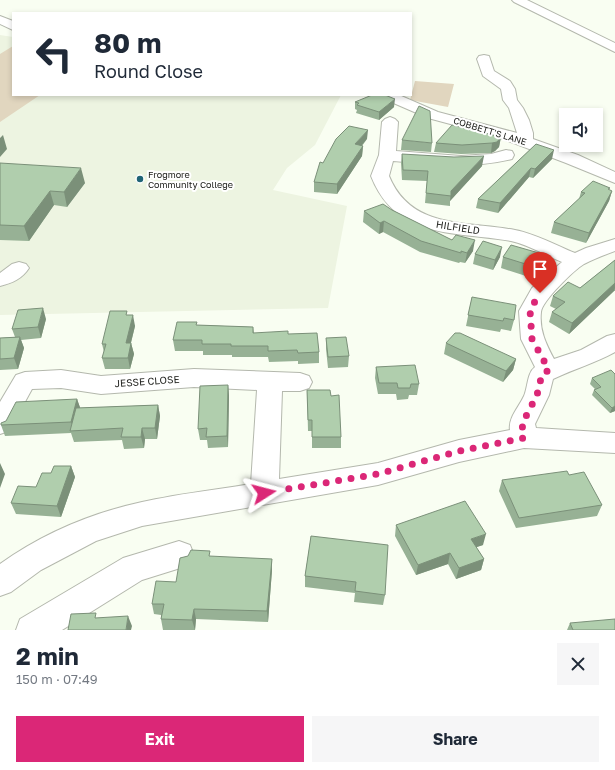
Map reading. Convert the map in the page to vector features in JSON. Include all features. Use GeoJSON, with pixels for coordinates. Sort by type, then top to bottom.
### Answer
{"type":"FeatureCollection","features":[{"type":"Feature","properties":{"kind":"street"},"geometry":{"type":"LineString","coordinates":[[518,0],[615,48]]}},
{"type":"Feature","properties":{"kind":"street"},"geometry":{"type":"LineString","coordinates":[[0,20],[12,26]]}},
{"type":"Feature","properties":{"kind":"street"},"geometry":{"type":"LineString","coordinates":[[484,59],[488,73],[505,84],[508,89],[510,100],[516,108],[521,120],[525,142]]}},
{"type":"Feature","properties":{"kind":"street","name":"COBBETT'S LANE"},"geometry":{"type":"LineString","coordinates":[[389,96],[433,115],[501,133],[572,159],[615,178]]}},
{"type":"Feature","properties":{"kind":"street","name":"HILFIELD"},"geometry":{"type":"LineString","coordinates":[[390,122],[387,155],[380,176],[384,186],[404,211],[418,219],[442,226],[515,236],[584,256]]}},
{"type":"Feature","properties":{"kind":"street"},"geometry":{"type":"LineString","coordinates":[[387,155],[463,162],[491,160],[506,155]]}},
{"type":"Feature","properties":{"kind":"street"},"geometry":{"type":"LineString","coordinates":[[463,162],[478,167],[487,173],[488,176]]}},
{"type":"Feature","properties":{"kind":"street"},"geometry":{"type":"LineString","coordinates":[[549,370],[532,339],[530,310],[540,293],[584,256],[615,245]]}},
{"type":"Feature","properties":{"kind":"street"},"geometry":{"type":"LineString","coordinates":[[0,280],[7,278],[19,268]]}},
{"type":"Feature","properties":{"kind":"street"},"geometry":{"type":"LineString","coordinates":[[524,438],[522,424],[537,395],[542,374],[549,370],[589,356],[615,342]]}},
{"type":"Feature","properties":{"kind":"street","name":"JESSE CLOSE"},"geometry":{"type":"LineString","coordinates":[[0,424],[25,381],[61,379],[101,385],[194,378],[300,382]]}},
{"type":"Feature","properties":{"kind":"street"},"geometry":{"type":"LineString","coordinates":[[264,493],[270,382]]}},
{"type":"Feature","properties":{"kind":"street"},"geometry":{"type":"LineString","coordinates":[[0,582],[30,560],[88,530],[142,514],[378,474],[459,451],[524,438],[615,443]]}},
{"type":"Feature","properties":{"kind":"street"},"geometry":{"type":"LineString","coordinates":[[32,630],[134,568],[179,555]]}},
{"type":"Feature","properties":{"kind":"shaded area","name":"Frogmore Community College"},"geometry":{"type":"Polygon","coordinates":[[[0,35],[12,37],[12,96],[340,96],[315,145],[287,168],[273,190],[347,206],[328,308],[0,315],[0,35]]]}},
{"type":"Feature","properties":{"kind":"shaded area"},"geometry":{"type":"Polygon","coordinates":[[[12,47],[12,96],[39,96],[0,122],[0,54],[12,47]]]}},
{"type":"Feature","properties":{"kind":"shaded area"},"geometry":{"type":"Polygon","coordinates":[[[415,81],[454,84],[448,107],[410,100],[415,81]]]}},
{"type":"Feature","properties":{"kind":"building"},"geometry":{"type":"Polygon","coordinates":[[[370,96],[388,96],[395,99],[379,112],[357,105],[359,103],[355,102],[370,96]]]}},
{"type":"Feature","properties":{"kind":"building"},"geometry":{"type":"Polygon","coordinates":[[[419,106],[430,111],[432,143],[402,140],[419,106]]]}},
{"type":"Feature","properties":{"kind":"building"},"geometry":{"type":"Polygon","coordinates":[[[452,125],[501,137],[497,142],[492,143],[462,145],[436,143],[452,125]]]}},
{"type":"Feature","properties":{"kind":"building"},"geometry":{"type":"Polygon","coordinates":[[[349,126],[368,130],[355,144],[363,146],[337,184],[314,182],[320,162],[323,163],[336,139],[349,126]]]}},
{"type":"Feature","properties":{"kind":"building"},"geometry":{"type":"Polygon","coordinates":[[[536,144],[554,150],[535,169],[531,168],[500,203],[478,199],[536,144]]]}},
{"type":"Feature","properties":{"kind":"building"},"geometry":{"type":"Polygon","coordinates":[[[402,154],[454,157],[484,156],[451,191],[451,196],[426,193],[428,171],[403,170],[402,154]]]}},
{"type":"Feature","properties":{"kind":"building"},"geometry":{"type":"Polygon","coordinates":[[[0,163],[81,168],[64,192],[50,191],[24,226],[0,225],[0,163]]]}},
{"type":"Feature","properties":{"kind":"building"},"geometry":{"type":"Polygon","coordinates":[[[593,181],[610,188],[608,189],[612,191],[589,233],[554,222],[585,193],[581,192],[593,181]]]}},
{"type":"Feature","properties":{"kind":"building"},"geometry":{"type":"Polygon","coordinates":[[[383,204],[452,240],[456,235],[475,240],[467,253],[461,251],[461,253],[421,241],[384,221],[380,223],[364,211],[383,204]]]}},
{"type":"Feature","properties":{"kind":"building"},"geometry":{"type":"Polygon","coordinates":[[[483,241],[502,247],[495,260],[475,254],[483,241]]]}},
{"type":"Feature","properties":{"kind":"building"},"geometry":{"type":"Polygon","coordinates":[[[511,245],[539,253],[532,266],[503,257],[511,245]]]}},
{"type":"Feature","properties":{"kind":"building"},"geometry":{"type":"Polygon","coordinates":[[[615,260],[615,283],[572,323],[552,312],[565,302],[553,296],[568,282],[580,288],[615,260]]]}},
{"type":"Feature","properties":{"kind":"building"},"geometry":{"type":"Polygon","coordinates":[[[472,297],[516,305],[514,320],[504,318],[503,321],[468,315],[472,297]]]}},
{"type":"Feature","properties":{"kind":"building"},"geometry":{"type":"Polygon","coordinates":[[[43,308],[38,327],[12,329],[18,310],[43,308]]]}},
{"type":"Feature","properties":{"kind":"building"},"geometry":{"type":"Polygon","coordinates":[[[110,311],[127,311],[126,315],[133,315],[126,343],[131,343],[128,358],[102,358],[106,344],[102,344],[110,311]]]}},
{"type":"Feature","properties":{"kind":"building"},"geometry":{"type":"Polygon","coordinates":[[[177,322],[197,322],[196,325],[253,327],[253,333],[288,331],[288,334],[317,333],[319,352],[298,353],[297,350],[268,351],[268,346],[231,346],[231,344],[202,344],[202,340],[173,340],[177,322]]]}},
{"type":"Feature","properties":{"kind":"building"},"geometry":{"type":"Polygon","coordinates":[[[455,333],[460,333],[516,359],[506,371],[446,343],[455,333]]]}},
{"type":"Feature","properties":{"kind":"building"},"geometry":{"type":"Polygon","coordinates":[[[20,337],[14,358],[0,359],[0,338],[20,337]]]}},
{"type":"Feature","properties":{"kind":"building"},"geometry":{"type":"Polygon","coordinates":[[[346,337],[349,356],[328,357],[326,338],[346,337]]]}},
{"type":"Feature","properties":{"kind":"building"},"geometry":{"type":"Polygon","coordinates":[[[415,365],[419,384],[411,384],[410,388],[398,388],[397,383],[379,383],[376,367],[415,365]]]}},
{"type":"Feature","properties":{"kind":"building"},"geometry":{"type":"Polygon","coordinates":[[[611,370],[615,374],[615,406],[612,408],[594,390],[601,387],[592,378],[611,370]]]}},
{"type":"Feature","properties":{"kind":"building"},"geometry":{"type":"Polygon","coordinates":[[[228,385],[227,436],[206,437],[207,428],[198,429],[200,386],[228,385]]]}},
{"type":"Feature","properties":{"kind":"building"},"geometry":{"type":"Polygon","coordinates":[[[307,390],[330,390],[331,396],[339,395],[341,437],[312,437],[312,420],[308,420],[307,390]]]}},
{"type":"Feature","properties":{"kind":"building"},"geometry":{"type":"Polygon","coordinates":[[[77,399],[71,422],[1,425],[1,423],[6,421],[16,402],[77,399]]]}},
{"type":"Feature","properties":{"kind":"building"},"geometry":{"type":"Polygon","coordinates":[[[158,405],[155,428],[142,428],[141,437],[121,437],[123,428],[70,431],[76,408],[158,405]]]}},
{"type":"Feature","properties":{"kind":"building"},"geometry":{"type":"Polygon","coordinates":[[[54,466],[71,466],[57,506],[11,503],[18,486],[36,487],[42,473],[51,473],[54,466]]]}},
{"type":"Feature","properties":{"kind":"building"},"geometry":{"type":"Polygon","coordinates":[[[567,471],[569,475],[584,472],[602,505],[519,518],[502,480],[567,471]]]}},
{"type":"Feature","properties":{"kind":"building"},"geometry":{"type":"Polygon","coordinates":[[[465,501],[486,534],[471,539],[484,559],[459,568],[450,553],[418,565],[396,525],[465,501]]]}},
{"type":"Feature","properties":{"kind":"building"},"geometry":{"type":"Polygon","coordinates":[[[311,536],[388,545],[385,595],[355,591],[356,582],[305,576],[311,536]]]}},
{"type":"Feature","properties":{"kind":"building"},"geometry":{"type":"Polygon","coordinates":[[[191,550],[210,551],[209,556],[272,559],[267,611],[194,609],[192,620],[161,619],[164,604],[152,604],[156,581],[176,582],[180,558],[188,556],[191,550]]]}},
{"type":"Feature","properties":{"kind":"building"},"geometry":{"type":"Polygon","coordinates":[[[96,613],[95,618],[128,616],[126,630],[68,630],[71,614],[96,613]]]}},
{"type":"Feature","properties":{"kind":"building"},"geometry":{"type":"Polygon","coordinates":[[[615,619],[615,630],[573,630],[570,623],[615,619]]]}},
{"type":"Feature","properties":{"kind":"place","name":"Frogmore Community College"},"geometry":{"type":"Point","coordinates":[140,179]}},
{"type":"Feature","properties":{"kind":"route"},"geometry":{"type":"LineString","coordinates":[[264,493],[378,474],[459,451],[524,438],[522,424],[537,395],[542,374],[549,370],[532,339],[530,310],[540,293]]}}]}
